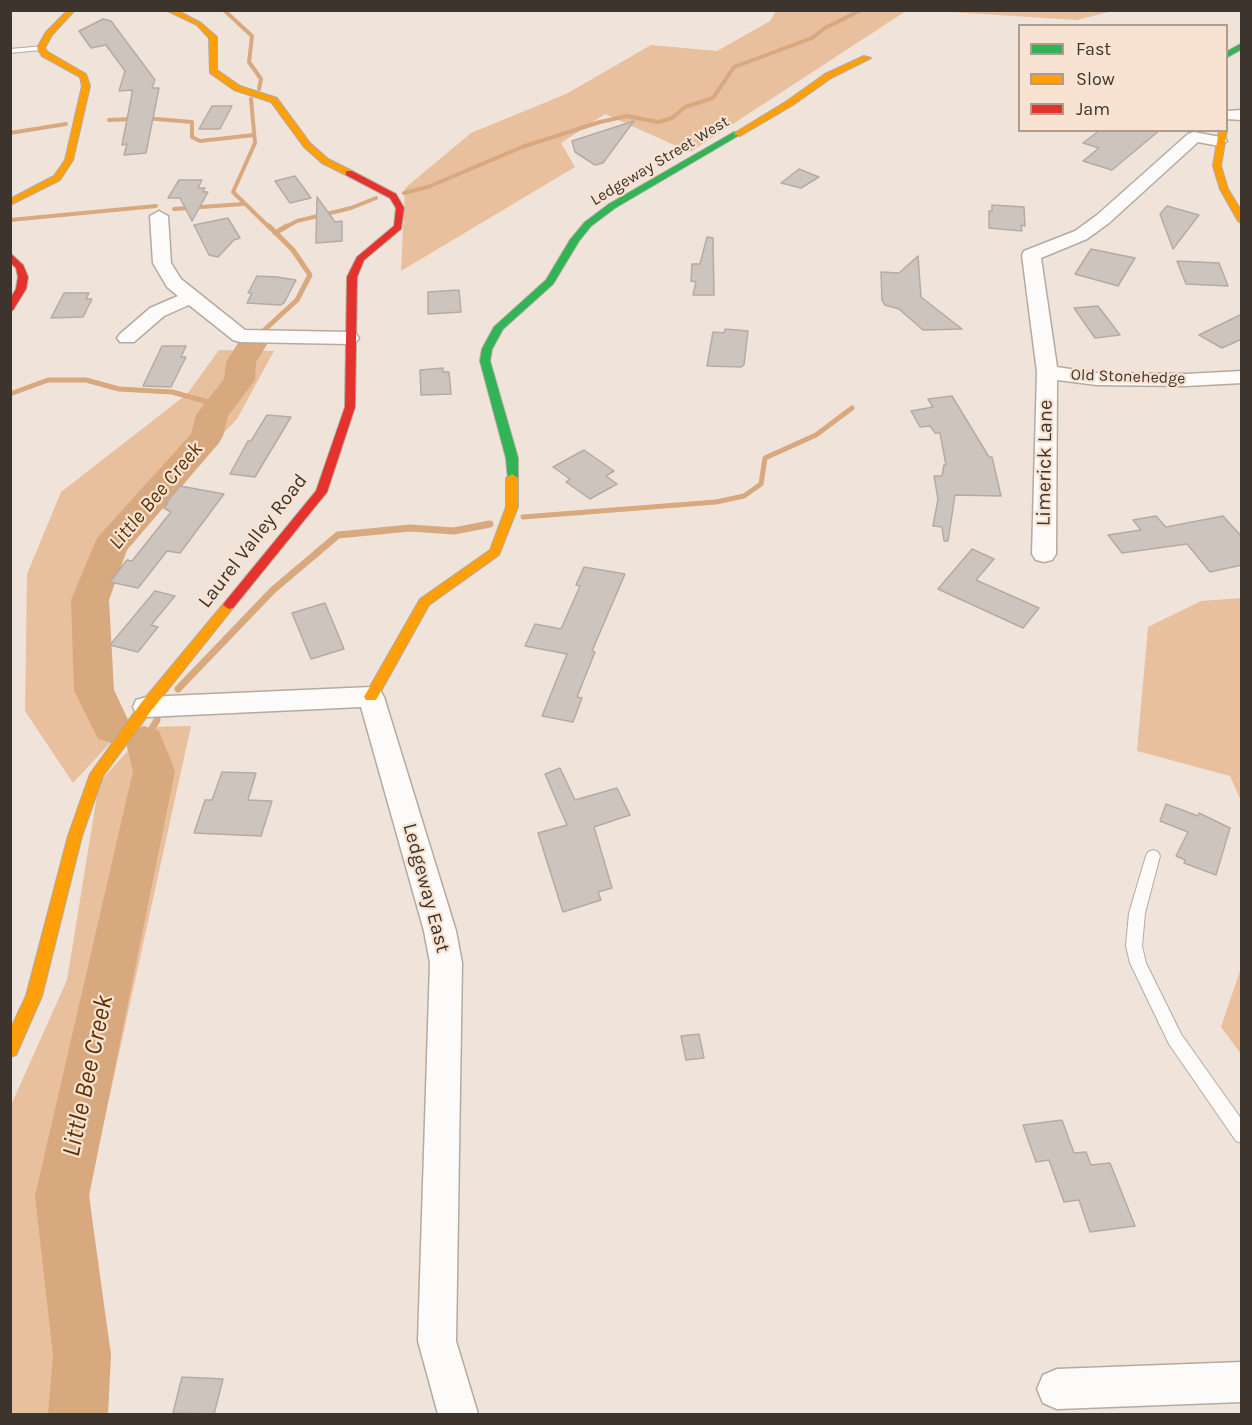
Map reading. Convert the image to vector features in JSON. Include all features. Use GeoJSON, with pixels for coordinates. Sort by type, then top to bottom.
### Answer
{"type":"FeatureCollection","features":[{"type":"Feature","properties":{"kind":"street"},"geometry":{"type":"LineString","coordinates":[[10,203],[57,178],[69,160],[86,86],[83,76],[45,54],[41,48],[50,34],[72,10]]}},
{"type":"Feature","properties":{"kind":"street","name":"Laurel Valley Road"},"geometry":{"type":"LineString","coordinates":[[10,1050],[34,996],[75,836],[97,774],[146,707],[321,492],[350,407],[349,338],[352,277],[360,259],[398,227],[400,208],[395,198],[381,188],[325,161],[307,145],[283,109],[274,100],[237,88],[223,80],[213,71],[213,37],[199,24],[169,10]]}},
{"type":"Feature","properties":{"kind":"street"},"geometry":{"type":"LineString","coordinates":[[1228,55],[1242,45]]}},
{"type":"Feature","properties":{"kind":"street","name":"Ledgeway Street West"},"geometry":{"type":"LineString","coordinates":[[371,697],[424,602],[495,552],[512,507],[512,458],[485,361],[487,349],[499,327],[550,282],[575,240],[588,224],[612,206],[790,103],[828,76],[867,58]]}},
{"type":"Feature","properties":{"kind":"street"},"geometry":{"type":"LineString","coordinates":[[1210,135],[1224,189],[1242,221]]}},
{"type":"Feature","properties":{"kind":"street","name":"Old Stonehedge"},"geometry":{"type":"LineString","coordinates":[[1210,135],[1081,235],[1031,255],[1047,372],[1097,379],[1186,380],[1242,377]]}},
{"type":"Feature","properties":{"kind":"street"},"geometry":{"type":"LineString","coordinates":[[159,216],[162,263],[174,283],[240,336],[349,338]]}},
{"type":"Feature","properties":{"kind":"street"},"geometry":{"type":"LineString","coordinates":[[10,256],[20,267],[23,277],[21,289],[10,308]]}},
{"type":"Feature","properties":{"kind":"street"},"geometry":{"type":"LineString","coordinates":[[127,338],[157,312],[191,297]]}},
{"type":"Feature","properties":{"kind":"street","name":"Limerick Lane"},"geometry":{"type":"LineString","coordinates":[[1044,554],[1047,372]]}},
{"type":"Feature","properties":{"kind":"street"},"geometry":{"type":"LineString","coordinates":[[146,707],[371,697]]}},
{"type":"Feature","properties":{"kind":"street","name":"Ledgeway East"},"geometry":{"type":"LineString","coordinates":[[371,697],[436,920],[446,963],[437,1341],[458,1414]]}},
{"type":"Feature","properties":{"kind":"street"},"geometry":{"type":"LineString","coordinates":[[1057,1389],[1242,1382]]}},
{"type":"Feature","properties":{"kind":"lane"},"geometry":{"type":"LineString","coordinates":[[10,51],[41,48]]}},
{"type":"Feature","properties":{"kind":"lane"},"geometry":{"type":"LineString","coordinates":[[1153,856],[1137,913],[1134,946],[1138,963],[1175,1039],[1242,1134]]}},
{"type":"Feature","properties":{"kind":"shaded area"},"geometry":{"type":"Polygon","coordinates":[[[776,11],[906,11],[690,152],[605,114],[561,143],[575,167],[401,271],[405,188],[471,133],[566,94],[651,45],[717,51],[770,21],[776,11]]]}},
{"type":"Feature","properties":{"kind":"shaded area"},"geometry":{"type":"Polygon","coordinates":[[[935,11],[1113,11],[1077,20],[935,11]]]}},
{"type":"Feature","properties":{"kind":"shaded area"},"geometry":{"type":"Polygon","coordinates":[[[219,350],[274,351],[237,419],[115,549],[98,599],[106,720],[124,728],[73,783],[25,711],[27,574],[61,492],[187,394],[219,350]]]}},
{"type":"Feature","properties":{"kind":"shaded area"},"geometry":{"type":"Polygon","coordinates":[[[1242,598],[1241,801],[1230,776],[1137,751],[1148,627],[1201,601],[1242,598]]]}},
{"type":"Feature","properties":{"kind":"shaded area"},"geometry":{"type":"Polygon","coordinates":[[[191,726],[89,1190],[108,1414],[11,1414],[11,1105],[67,980],[99,783],[149,727],[191,726]]]}},
{"type":"Feature","properties":{"kind":"shaded area"},"geometry":{"type":"Polygon","coordinates":[[[1241,968],[1241,1054],[1221,1027],[1241,968]]]}},
{"type":"Feature","properties":{"kind":"building"},"geometry":{"type":"Polygon","coordinates":[[[103,19],[111,21],[155,80],[152,88],[159,88],[146,153],[124,155],[127,144],[122,145],[132,94],[132,90],[119,91],[125,71],[106,45],[91,48],[79,31],[103,19]]]}},
{"type":"Feature","properties":{"kind":"building"},"geometry":{"type":"Polygon","coordinates":[[[212,106],[232,106],[220,129],[199,129],[212,106]]]}},
{"type":"Feature","properties":{"kind":"building"},"geometry":{"type":"Polygon","coordinates":[[[634,121],[603,163],[595,165],[575,152],[572,141],[634,121]]]}},
{"type":"Feature","properties":{"kind":"building"},"geometry":{"type":"Polygon","coordinates":[[[1097,132],[1158,132],[1112,170],[1083,161],[1099,148],[1083,143],[1097,132]]]}},
{"type":"Feature","properties":{"kind":"building"},"geometry":{"type":"Polygon","coordinates":[[[799,169],[819,177],[801,188],[781,183],[799,169]]]}},
{"type":"Feature","properties":{"kind":"building"},"geometry":{"type":"Polygon","coordinates":[[[295,176],[311,198],[290,203],[275,181],[295,176]]]}},
{"type":"Feature","properties":{"kind":"building"},"geometry":{"type":"Polygon","coordinates":[[[179,180],[202,180],[198,188],[205,188],[203,192],[208,192],[192,221],[180,198],[168,198],[179,180]]]}},
{"type":"Feature","properties":{"kind":"building"},"geometry":{"type":"Polygon","coordinates":[[[317,197],[335,222],[342,221],[342,241],[316,243],[317,197]]]}},
{"type":"Feature","properties":{"kind":"building"},"geometry":{"type":"Polygon","coordinates":[[[992,205],[1024,207],[1025,226],[1021,225],[1022,231],[989,228],[989,211],[992,211],[992,205]]]}},
{"type":"Feature","properties":{"kind":"building"},"geometry":{"type":"Polygon","coordinates":[[[1167,206],[1199,215],[1173,249],[1160,214],[1167,206]]]}},
{"type":"Feature","properties":{"kind":"building"},"geometry":{"type":"Polygon","coordinates":[[[228,218],[240,238],[234,240],[218,257],[209,255],[194,225],[228,218]]]}},
{"type":"Feature","properties":{"kind":"building"},"geometry":{"type":"Polygon","coordinates":[[[707,237],[713,238],[714,295],[693,295],[696,282],[691,281],[692,264],[700,264],[707,237]]]}},
{"type":"Feature","properties":{"kind":"building"},"geometry":{"type":"Polygon","coordinates":[[[1091,249],[1135,258],[1118,286],[1075,274],[1091,249]]]}},
{"type":"Feature","properties":{"kind":"building"},"geometry":{"type":"Polygon","coordinates":[[[918,256],[921,297],[962,329],[923,330],[899,309],[885,305],[882,300],[881,272],[899,273],[918,256]]]}},
{"type":"Feature","properties":{"kind":"building"},"geometry":{"type":"Polygon","coordinates":[[[1177,261],[1219,263],[1228,286],[1186,284],[1177,261]]]}},
{"type":"Feature","properties":{"kind":"building"},"geometry":{"type":"Polygon","coordinates":[[[257,276],[296,280],[284,303],[280,305],[247,303],[252,293],[248,293],[257,276]]]}},
{"type":"Feature","properties":{"kind":"building"},"geometry":{"type":"Polygon","coordinates":[[[459,290],[461,312],[428,314],[428,292],[459,290]]]}},
{"type":"Feature","properties":{"kind":"building"},"geometry":{"type":"Polygon","coordinates":[[[64,293],[89,293],[86,299],[92,299],[83,317],[51,318],[64,293]]]}},
{"type":"Feature","properties":{"kind":"building"},"geometry":{"type":"Polygon","coordinates":[[[1098,306],[1120,335],[1095,338],[1074,308],[1098,306]]]}},
{"type":"Feature","properties":{"kind":"building"},"geometry":{"type":"Polygon","coordinates":[[[1242,314],[1242,339],[1222,348],[1199,335],[1242,314]]]}},
{"type":"Feature","properties":{"kind":"building"},"geometry":{"type":"Polygon","coordinates":[[[725,329],[748,331],[744,365],[741,367],[707,366],[713,332],[724,333],[725,329]]]}},
{"type":"Feature","properties":{"kind":"building"},"geometry":{"type":"Polygon","coordinates":[[[162,346],[186,346],[181,357],[186,357],[171,387],[143,386],[162,346]]]}},
{"type":"Feature","properties":{"kind":"building"},"geometry":{"type":"Polygon","coordinates":[[[443,368],[443,372],[449,372],[451,394],[421,395],[420,370],[443,368]]]}},
{"type":"Feature","properties":{"kind":"building"},"geometry":{"type":"Polygon","coordinates":[[[952,396],[989,457],[992,457],[1001,496],[955,495],[948,541],[944,541],[942,527],[933,526],[938,499],[934,476],[942,476],[944,465],[946,465],[940,433],[935,433],[930,426],[920,427],[911,411],[933,407],[928,399],[952,396]]]}},
{"type":"Feature","properties":{"kind":"building"},"geometry":{"type":"Polygon","coordinates":[[[267,415],[291,417],[255,477],[230,474],[248,441],[251,441],[267,415]]]}},
{"type":"Feature","properties":{"kind":"building"},"geometry":{"type":"Polygon","coordinates":[[[584,450],[614,471],[606,476],[617,484],[590,499],[566,482],[570,479],[553,467],[584,450]]]}},
{"type":"Feature","properties":{"kind":"building"},"geometry":{"type":"Polygon","coordinates":[[[180,486],[224,494],[180,553],[167,551],[138,588],[110,582],[127,560],[132,561],[171,512],[164,508],[180,486]]]}},
{"type":"Feature","properties":{"kind":"building"},"geometry":{"type":"Polygon","coordinates":[[[1156,516],[1166,527],[1223,516],[1242,537],[1242,565],[1210,572],[1187,544],[1122,553],[1108,535],[1141,530],[1133,520],[1156,516]]]}},
{"type":"Feature","properties":{"kind":"building"},"geometry":{"type":"Polygon","coordinates":[[[972,549],[994,559],[976,580],[1039,608],[1023,628],[938,589],[972,549]]]}},
{"type":"Feature","properties":{"kind":"building"},"geometry":{"type":"Polygon","coordinates":[[[584,567],[625,574],[592,651],[595,652],[577,697],[582,698],[573,722],[542,716],[567,654],[525,646],[535,624],[561,629],[580,586],[576,585],[584,567]]]}},
{"type":"Feature","properties":{"kind":"building"},"geometry":{"type":"Polygon","coordinates":[[[155,591],[175,596],[151,625],[158,627],[138,652],[110,645],[155,591]]]}},
{"type":"Feature","properties":{"kind":"building"},"geometry":{"type":"Polygon","coordinates":[[[325,603],[344,649],[311,659],[292,613],[325,603]]]}},
{"type":"Feature","properties":{"kind":"building"},"geometry":{"type":"Polygon","coordinates":[[[560,768],[575,800],[617,788],[630,815],[594,827],[612,888],[598,892],[601,900],[563,912],[538,833],[567,825],[545,774],[560,768]]]}},
{"type":"Feature","properties":{"kind":"building"},"geometry":{"type":"Polygon","coordinates":[[[222,772],[256,773],[248,800],[272,801],[261,836],[194,833],[205,800],[212,800],[222,772]]]}},
{"type":"Feature","properties":{"kind":"building"},"geometry":{"type":"Polygon","coordinates":[[[1166,804],[1198,816],[1199,813],[1230,828],[1216,875],[1184,863],[1185,860],[1176,856],[1188,832],[1160,821],[1166,804]]]}},
{"type":"Feature","properties":{"kind":"building"},"geometry":{"type":"Polygon","coordinates":[[[699,1034],[704,1058],[686,1060],[681,1036],[699,1034]]]}},
{"type":"Feature","properties":{"kind":"building"},"geometry":{"type":"Polygon","coordinates":[[[1062,1120],[1074,1153],[1086,1152],[1091,1165],[1110,1163],[1135,1226],[1090,1232],[1079,1200],[1064,1202],[1049,1160],[1036,1162],[1023,1125],[1062,1120]]]}},
{"type":"Feature","properties":{"kind":"building"},"geometry":{"type":"Polygon","coordinates":[[[182,1377],[223,1379],[214,1414],[173,1413],[182,1377]]]}},
{"type":"Feature","properties":{"kind":"waterway","name":"Little Bee Creek"},"geometry":{"type":"LineString","coordinates":[[224,10],[252,36],[249,62],[261,79],[259,89]]}},
{"type":"Feature","properties":{"kind":"waterway"},"geometry":{"type":"LineString","coordinates":[[404,193],[428,187],[522,147],[600,122],[627,116],[658,122],[672,118],[685,107],[713,98],[734,67],[812,38],[825,28],[861,10]]}},
{"type":"Feature","properties":{"kind":"waterway","name":"Little Bee Creek"},"geometry":{"type":"LineString","coordinates":[[251,99],[255,143],[233,192],[270,228]]}},
{"type":"Feature","properties":{"kind":"waterway"},"geometry":{"type":"LineString","coordinates":[[145,118],[192,122],[192,137],[200,141],[254,135]]}},
{"type":"Feature","properties":{"kind":"waterway"},"geometry":{"type":"LineString","coordinates":[[109,120],[134,119]]}},
{"type":"Feature","properties":{"kind":"waterway"},"geometry":{"type":"LineString","coordinates":[[10,133],[66,124]]}},
{"type":"Feature","properties":{"kind":"waterway"},"geometry":{"type":"LineString","coordinates":[[284,228],[297,221],[351,208],[376,198]]}},
{"type":"Feature","properties":{"kind":"waterway"},"geometry":{"type":"LineString","coordinates":[[174,209],[243,204]]}},
{"type":"Feature","properties":{"kind":"waterway"},"geometry":{"type":"LineString","coordinates":[[10,220],[156,206]]}},
{"type":"Feature","properties":{"kind":"waterway","name":"Little Bee Creek"},"geometry":{"type":"LineString","coordinates":[[269,226],[276,233]]}},
{"type":"Feature","properties":{"kind":"waterway"},"geometry":{"type":"LineString","coordinates":[[276,233],[287,226]]}},
{"type":"Feature","properties":{"kind":"waterway","name":"Little Bee Creek"},"geometry":{"type":"LineString","coordinates":[[261,333],[297,300],[310,275],[293,250],[276,233]]}},
{"type":"Feature","properties":{"kind":"waterway","name":"Little Bee Creek"},"geometry":{"type":"LineString","coordinates":[[112,728],[94,690],[90,600],[110,546],[207,436],[212,415],[239,380],[241,362],[253,343]]}},
{"type":"Feature","properties":{"kind":"waterway"},"geometry":{"type":"LineString","coordinates":[[10,394],[48,380],[86,380],[119,389],[172,392],[219,405]]}},
{"type":"Feature","properties":{"kind":"waterway"},"geometry":{"type":"LineString","coordinates":[[523,517],[716,502],[744,496],[761,484],[765,458],[816,435],[852,408]]}},
{"type":"Feature","properties":{"kind":"waterway"},"geometry":{"type":"LineString","coordinates":[[178,689],[273,590],[338,535],[410,528],[454,531],[490,524],[483,525]]}},
{"type":"Feature","properties":{"kind":"waterway"},"geometry":{"type":"LineString","coordinates":[[144,742],[157,720]]}},
{"type":"Feature","properties":{"kind":"waterway","name":"Little Bee Creek"},"geometry":{"type":"LineString","coordinates":[[78,1414],[82,1355],[62,1196],[154,771],[144,742]]}},
{"type":"Feature","properties":{"kind":"traffic: fast"},"geometry":{"type":"LineString","coordinates":[[1228,55],[1242,45]]}},
{"type":"Feature","properties":{"kind":"traffic: fast"},"geometry":{"type":"LineString","coordinates":[[512,478],[512,458],[485,361],[487,349],[499,327],[550,282],[575,240],[588,224],[612,206],[737,134]]}},
{"type":"Feature","properties":{"kind":"traffic: slow"},"geometry":{"type":"LineString","coordinates":[[10,203],[57,178],[69,160],[86,86],[83,76],[45,54],[41,48],[49,34],[72,10]]}},
{"type":"Feature","properties":{"kind":"traffic: slow"},"geometry":{"type":"LineString","coordinates":[[169,10],[199,24],[213,37],[213,71],[237,88],[274,100],[307,145],[325,161],[349,173]]}},
{"type":"Feature","properties":{"kind":"traffic: slow"},"geometry":{"type":"LineString","coordinates":[[737,134],[790,103],[828,76],[867,58]]}},
{"type":"Feature","properties":{"kind":"traffic: slow"},"geometry":{"type":"LineString","coordinates":[[1223,132],[1217,166],[1224,189],[1242,221]]}},
{"type":"Feature","properties":{"kind":"traffic: slow"},"geometry":{"type":"LineString","coordinates":[[371,697],[424,602],[495,552],[512,507],[512,478]]}},
{"type":"Feature","properties":{"kind":"traffic: slow"},"geometry":{"type":"LineString","coordinates":[[10,1050],[34,996],[75,836],[97,774],[146,707],[229,605]]}},
{"type":"Feature","properties":{"kind":"traffic: jam"},"geometry":{"type":"LineString","coordinates":[[229,605],[321,492],[350,407],[352,277],[360,259],[398,227],[400,208],[393,196],[349,173]]}},
{"type":"Feature","properties":{"kind":"traffic: jam"},"geometry":{"type":"LineString","coordinates":[[10,256],[20,267],[23,277],[21,289],[10,308]]}}]}
